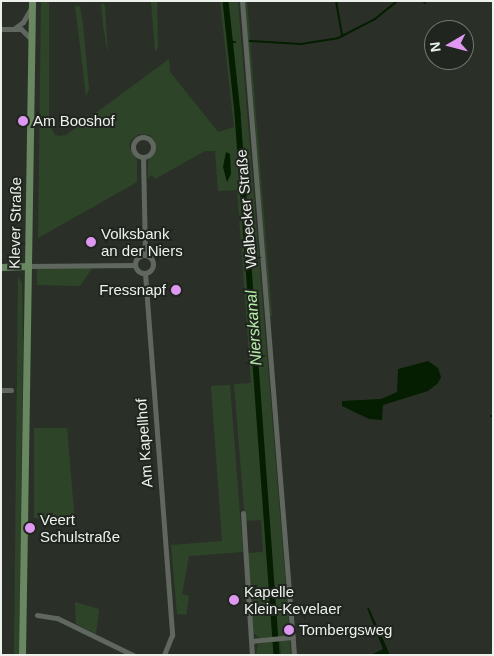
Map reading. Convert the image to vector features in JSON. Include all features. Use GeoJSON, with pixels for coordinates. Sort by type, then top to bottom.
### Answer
{"type":"FeatureCollection","features":[{"type":"Feature","properties":{"kind":"main road","name":"Klever Straße"},"geometry":{"type":"LineString","coordinates":[[22,655],[32,4]]}},
{"type":"Feature","properties":{"kind":"main road"},"geometry":{"type":"LineString","coordinates":[[1,266],[28,266]]}},
{"type":"Feature","properties":{"kind":"street","name":"Walbecker Straße"},"geometry":{"type":"LineString","coordinates":[[242,1],[294,655]]}},
{"type":"Feature","properties":{"kind":"street"},"geometry":{"type":"LineString","coordinates":[[14,28],[25,20],[32,4]]}},
{"type":"Feature","properties":{"kind":"street"},"geometry":{"type":"LineString","coordinates":[[1,29],[14,28],[26,32],[32,40]]}},
{"type":"Feature","properties":{"kind":"street","name":"Am Kapellhof"},"geometry":{"type":"LineString","coordinates":[[140,137],[147,137],[153,145],[152,152],[144,157],[133,150],[133,143],[140,137]]}},
{"type":"Feature","properties":{"kind":"street","name":"Am Kapellhof"},"geometry":{"type":"LineString","coordinates":[[144,157],[145,254],[153,264],[145,273],[172,635],[164,655]]}},
{"type":"Feature","properties":{"kind":"street"},"geometry":{"type":"LineString","coordinates":[[134,264],[138,256],[145,254]]}},
{"type":"Feature","properties":{"kind":"street"},"geometry":{"type":"LineString","coordinates":[[28,266],[134,264]]}},
{"type":"Feature","properties":{"kind":"street"},"geometry":{"type":"LineString","coordinates":[[134,264],[138,271],[145,273]]}},
{"type":"Feature","properties":{"kind":"street"},"geometry":{"type":"LineString","coordinates":[[1,390],[11,390]]}},
{"type":"Feature","properties":{"kind":"street"},"geometry":{"type":"LineString","coordinates":[[243,513],[252,655]]}},
{"type":"Feature","properties":{"kind":"street"},"geometry":{"type":"LineString","coordinates":[[37,615],[57,618],[133,655]]}},
{"type":"Feature","properties":{"kind":"street"},"geometry":{"type":"LineString","coordinates":[[252,641],[293,638]]}},
{"type":"Feature","properties":{"kind":"shaded area"},"geometry":{"type":"Polygon","coordinates":[[[41,1],[49,1],[49,123],[55,135],[59,136],[66,135],[169,59],[170,72],[218,132],[234,127],[220,1],[238,1],[290,636],[260,638],[253,633],[247,553],[263,552],[261,520],[245,521],[234,384],[251,383],[237,190],[218,191],[215,151],[205,151],[155,179],[152,175],[148,178],[148,161],[155,150],[155,142],[150,135],[139,134],[131,140],[129,147],[137,160],[137,182],[38,238],[41,1]]]}},
{"type":"Feature","properties":{"kind":"shaded area"},"geometry":{"type":"Polygon","coordinates":[[[157,1],[158,48],[155,52],[151,2],[157,1]]]}},
{"type":"Feature","properties":{"kind":"shaded area"},"geometry":{"type":"Polygon","coordinates":[[[244,1],[247,1],[272,316],[270,316],[244,1]]]}},
{"type":"Feature","properties":{"kind":"shaded area"},"geometry":{"type":"Polygon","coordinates":[[[101,4],[105,5],[108,55],[103,25],[101,4]]]}},
{"type":"Feature","properties":{"kind":"shaded area"},"geometry":{"type":"Polygon","coordinates":[[[75,5],[80,7],[83,24],[89,89],[86,96],[75,5]]]}},
{"type":"Feature","properties":{"kind":"shaded area"},"geometry":{"type":"Polygon","coordinates":[[[226,152],[230,154],[231,174],[227,182],[223,167],[226,152]]]}},
{"type":"Feature","properties":{"kind":"shaded area"},"geometry":{"type":"Polygon","coordinates":[[[37,266],[93,267],[80,286],[37,285],[37,266]]]}},
{"type":"Feature","properties":{"kind":"shaded area"},"geometry":{"type":"Polygon","coordinates":[[[18,276],[22,283],[23,347],[19,655],[14,655],[18,276]]]}},
{"type":"Feature","properties":{"kind":"shaded area"},"geometry":{"type":"Polygon","coordinates":[[[428,361],[438,368],[441,377],[438,383],[428,391],[383,405],[382,420],[369,419],[342,406],[342,401],[381,399],[397,392],[398,369],[428,361]]]}},
{"type":"Feature","properties":{"kind":"shaded area"},"geometry":{"type":"Polygon","coordinates":[[[230,385],[243,552],[189,556],[182,594],[189,596],[186,615],[177,614],[171,545],[222,541],[211,386],[230,385]]]}},
{"type":"Feature","properties":{"kind":"shaded area"},"geometry":{"type":"Polygon","coordinates":[[[34,428],[67,428],[75,522],[34,518],[34,428]]]}},
{"type":"Feature","properties":{"kind":"shaded area"},"geometry":{"type":"Polygon","coordinates":[[[75,602],[99,609],[96,634],[76,624],[75,602]]]}},
{"type":"Feature","properties":{"kind":"shaded area"},"geometry":{"type":"Polygon","coordinates":[[[367,608],[369,608],[390,655],[371,655],[383,649],[367,608]]]}},
{"type":"Feature","properties":{"kind":"shaded area"},"geometry":{"type":"Polygon","coordinates":[[[280,641],[290,641],[291,655],[281,655],[280,641]]]}},
{"type":"Feature","properties":{"kind":"shaded area"},"geometry":{"type":"Polygon","coordinates":[[[273,642],[274,655],[256,655],[258,644],[273,642]]]}},
{"type":"Feature","properties":{"kind":"waterway","name":"Nierskanal"},"geometry":{"type":"LineString","coordinates":[[226,1],[238,114],[277,655]]}},
{"type":"Feature","properties":{"kind":"waterway"},"geometry":{"type":"LineString","coordinates":[[336,1],[342,36]]}},
{"type":"Feature","properties":{"kind":"waterway"},"geometry":{"type":"LineString","coordinates":[[250,41],[301,44],[338,38],[375,19],[397,1]]}},
{"type":"Feature","properties":{"kind":"waterway","name":"Nierskanal"},"geometry":{"type":"LineString","coordinates":[[230,42],[235,42]]}},
{"type":"Feature","properties":{"kind":"place","name":"Am Booshof"},"geometry":{"type":"Point","coordinates":[23,121]}},
{"type":"Feature","properties":{"kind":"place","name":"Volksbank an der Niers"},"geometry":{"type":"Point","coordinates":[91,242]}},
{"type":"Feature","properties":{"kind":"place","name":"Fressnapf"},"geometry":{"type":"Point","coordinates":[176,290]}},
{"type":"Feature","properties":{"kind":"place","name":"Veert Schulstraße"},"geometry":{"type":"Point","coordinates":[30,528]}},
{"type":"Feature","properties":{"kind":"place","name":"Kapelle Klein-Kevelaer"},"geometry":{"type":"Point","coordinates":[234,600]}},
{"type":"Feature","properties":{"kind":"place","name":"Tombergsweg"},"geometry":{"type":"Point","coordinates":[289,630]}}]}
